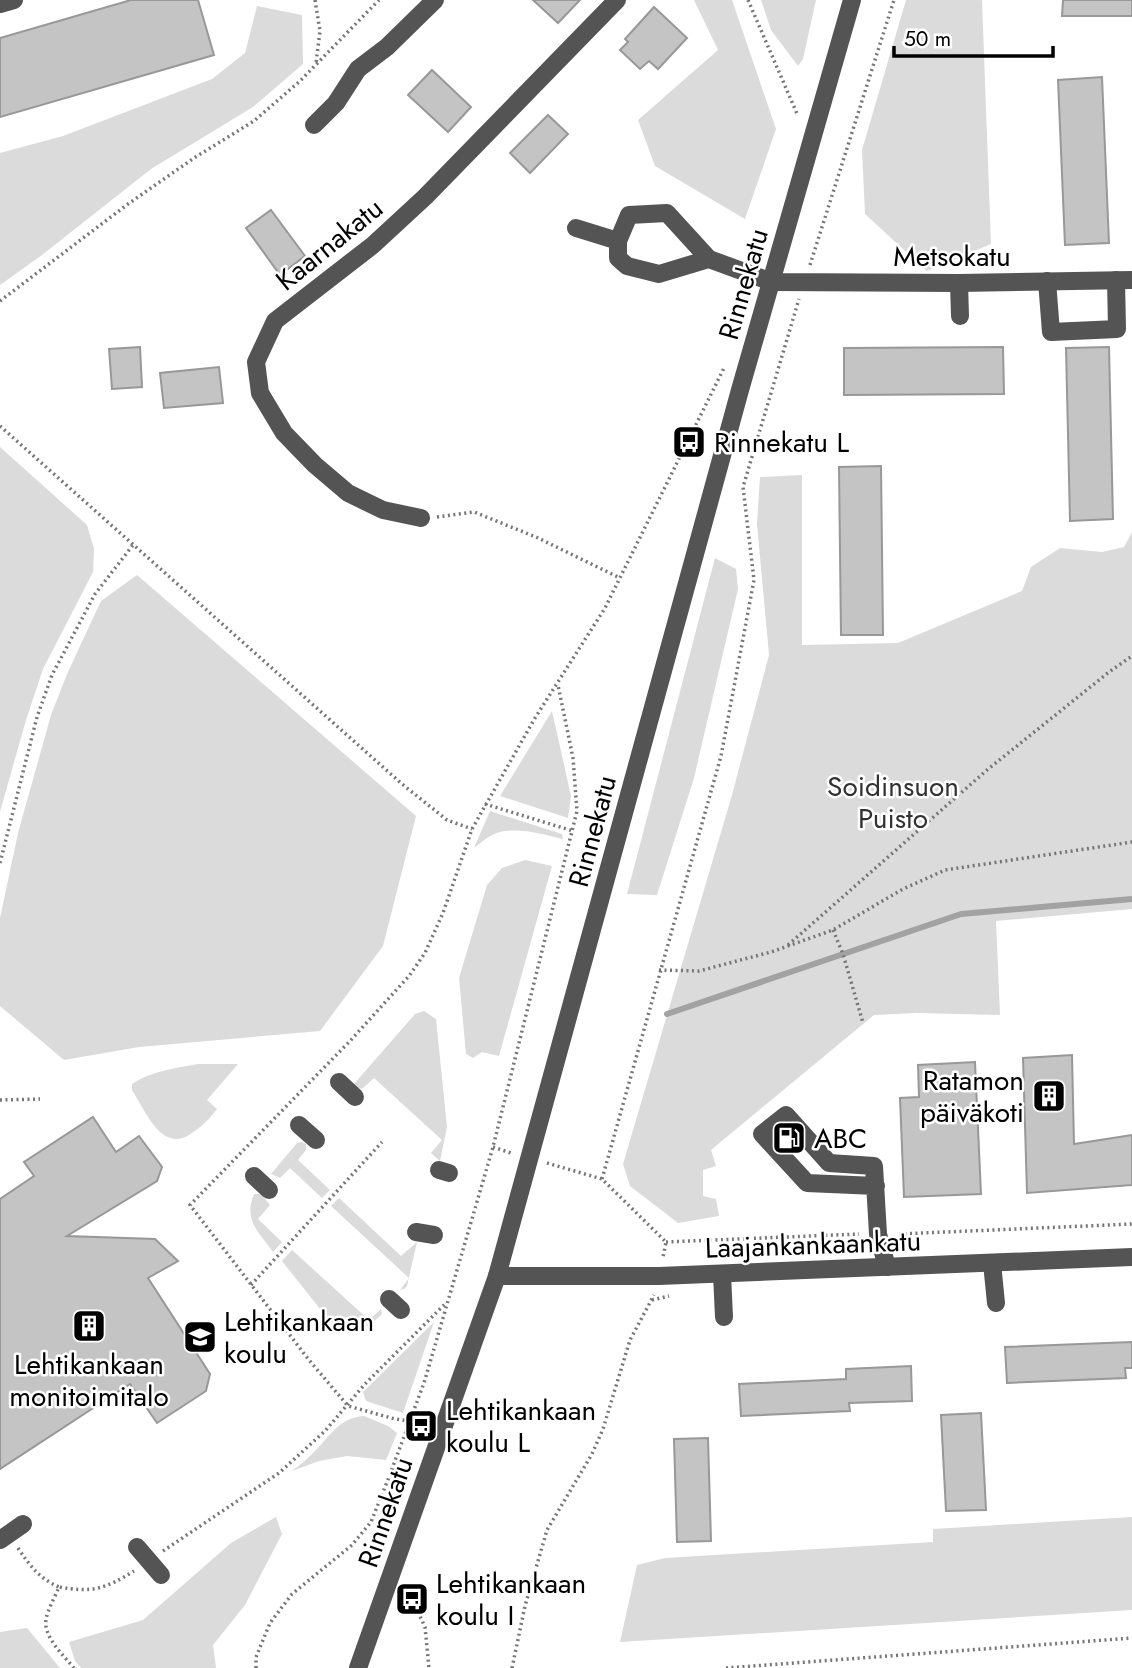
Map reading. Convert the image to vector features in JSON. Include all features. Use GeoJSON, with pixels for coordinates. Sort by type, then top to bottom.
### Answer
{"type":"FeatureCollection","features":[{"type":"Feature","properties":{"kind":"street"},"geometry":{"type":"LineString","coordinates":[[0,4],[14,0]]}},
{"type":"Feature","properties":{"kind":"street"},"geometry":{"type":"LineString","coordinates":[[314,125],[335,103],[358,69],[387,47],[435,0]]}},
{"type":"Feature","properties":{"kind":"street","name":"Kaarnakatu"},"geometry":{"type":"LineString","coordinates":[[421,518],[383,510],[348,493],[315,465],[284,433],[260,393],[256,362],[275,321],[373,245],[416,205],[617,0]]}},
{"type":"Feature","properties":{"kind":"street","name":"Rinnekatu"},"geometry":{"type":"LineString","coordinates":[[358,1668],[497,1276],[740,390],[852,0]]}},
{"type":"Feature","properties":{"kind":"street"},"geometry":{"type":"LineString","coordinates":[[667,213],[709,259],[659,274],[626,266],[618,258],[618,241],[629,215],[667,213]]}},
{"type":"Feature","properties":{"kind":"street"},"geometry":{"type":"LineString","coordinates":[[576,228],[618,241]]}},
{"type":"Feature","properties":{"kind":"street","name":"Metsokatu"},"geometry":{"type":"LineString","coordinates":[[709,259],[772,282],[1124,280]]}},
{"type":"Feature","properties":{"kind":"street"},"geometry":{"type":"LineString","coordinates":[[1047,281],[1051,332],[1117,329],[1124,280]]}},
{"type":"Feature","properties":{"kind":"street"},"geometry":{"type":"LineString","coordinates":[[959,283],[960,316]]}},
{"type":"Feature","properties":{"kind":"street"},"geometry":{"type":"LineString","coordinates":[[339,1082],[355,1097]]}},
{"type":"Feature","properties":{"kind":"street"},"geometry":{"type":"LineString","coordinates":[[876,1186],[807,1183],[762,1134],[786,1115],[829,1163],[874,1166],[876,1186],[878,1234],[887,1267]]}},
{"type":"Feature","properties":{"kind":"street"},"geometry":{"type":"LineString","coordinates":[[299,1125],[316,1140]]}},
{"type":"Feature","properties":{"kind":"street"},"geometry":{"type":"LineString","coordinates":[[254,1176],[269,1190]]}},
{"type":"Feature","properties":{"kind":"street","name":"Laajankankaankatu"},"geometry":{"type":"LineString","coordinates":[[497,1276],[659,1276],[1132,1257]]}},
{"type":"Feature","properties":{"kind":"street"},"geometry":{"type":"LineString","coordinates":[[992,1263],[996,1303]]}},
{"type":"Feature","properties":{"kind":"street"},"geometry":{"type":"LineString","coordinates":[[722,1274],[724,1317]]}},
{"type":"Feature","properties":{"kind":"street"},"geometry":{"type":"LineString","coordinates":[[143,1554],[161,1575]]}},
{"type":"Feature","properties":{"kind":"path"},"geometry":{"type":"LineString","coordinates":[[315,0],[320,31],[316,65]]}},
{"type":"Feature","properties":{"kind":"path"},"geometry":{"type":"LineString","coordinates":[[0,301],[128,204],[194,158],[254,121],[316,65],[379,0]]}},
{"type":"Feature","properties":{"kind":"path"},"geometry":{"type":"LineString","coordinates":[[748,0],[799,118],[802,105]]}},
{"type":"Feature","properties":{"kind":"path"},"geometry":{"type":"LineString","coordinates":[[602,1179],[721,756],[754,580],[743,487],[804,283],[894,0]]}},
{"type":"Feature","properties":{"kind":"path"},"geometry":{"type":"LineString","coordinates":[[350,1041],[409,976],[425,953],[443,913],[472,829],[535,718],[605,608],[724,369]]}},
{"type":"Feature","properties":{"kind":"path"},"geometry":{"type":"LineString","coordinates":[[0,426],[402,784],[447,820],[472,829]]}},
{"type":"Feature","properties":{"kind":"path"},"geometry":{"type":"LineString","coordinates":[[421,518],[474,512],[536,537],[620,578]]}},
{"type":"Feature","properties":{"kind":"path"},"geometry":{"type":"LineString","coordinates":[[0,863],[37,717],[52,675],[95,594],[133,545]]}},
{"type":"Feature","properties":{"kind":"path"},"geometry":{"type":"LineString","coordinates":[[786,947],[987,770],[1132,656]]}},
{"type":"Feature","properties":{"kind":"path"},"geometry":{"type":"LineString","coordinates":[[256,1668],[256,1657],[270,1623],[292,1594],[352,1545],[371,1522],[424,1383],[493,1147],[577,811],[575,775],[558,685]]}},
{"type":"Feature","properties":{"kind":"path"},"geometry":{"type":"LineString","coordinates":[[485,804],[573,831]]}},
{"type":"Feature","properties":{"kind":"path"},"geometry":{"type":"LineString","coordinates":[[659,971],[699,971],[786,947],[833,930],[903,889],[945,870],[1132,842]]}},
{"type":"Feature","properties":{"kind":"path"},"geometry":{"type":"LineString","coordinates":[[833,930],[843,954],[863,1024]]}},
{"type":"Feature","properties":{"kind":"path"},"geometry":{"type":"LineString","coordinates":[[0,1100],[40,1099]]}},
{"type":"Feature","properties":{"kind":"path"},"geometry":{"type":"LineString","coordinates":[[251,1285],[382,1142]]}},
{"type":"Feature","properties":{"kind":"path"},"geometry":{"type":"LineString","coordinates":[[493,1147],[512,1153]]}},
{"type":"Feature","properties":{"kind":"path"},"geometry":{"type":"LineString","coordinates":[[512,1668],[525,1606],[548,1530],[592,1454],[603,1429],[630,1339],[652,1300],[666,1242],[602,1179],[547,1163]]}},
{"type":"Feature","properties":{"kind":"path"},"geometry":{"type":"LineString","coordinates":[[11,1532],[33,1571],[46,1581],[58,1587],[75,1590],[100,1589],[112,1585],[143,1554],[279,1473],[325,1432],[365,1384],[447,1302]]}},
{"type":"Feature","properties":{"kind":"path"},"geometry":{"type":"LineString","coordinates":[[309,1360],[348,1406],[410,1421]]}},
{"type":"Feature","properties":{"kind":"path"},"geometry":{"type":"LineString","coordinates":[[394,1567],[425,1627],[429,1668]]}},
{"type":"Feature","properties":{"kind":"path"},"geometry":{"type":"LineString","coordinates":[[58,1587],[46,1619],[46,1627],[54,1644],[74,1668]]}},
{"type":"Feature","properties":{"kind":"path"},"geometry":{"type":"LineString","coordinates":[[726,1668],[1132,1638]]}},
{"type":"Feature","properties":{"kind":"green space"},"geometry":{"type":"Polygon","coordinates":[[[694,0],[732,0],[776,129],[745,219],[655,166],[638,120],[718,50],[694,0]]]}},
{"type":"Feature","properties":{"kind":"green space"},"geometry":{"type":"Polygon","coordinates":[[[761,0],[816,0],[803,59],[798,66],[771,30],[761,0]]]}},
{"type":"Feature","properties":{"kind":"green space"},"geometry":{"type":"Polygon","coordinates":[[[906,0],[982,0],[991,244],[927,271],[865,214],[862,150],[906,0]]]}},
{"type":"Feature","properties":{"kind":"green space"},"geometry":{"type":"Polygon","coordinates":[[[257,6],[302,15],[303,64],[253,107],[151,169],[0,285],[0,153],[63,136],[212,79],[245,53],[257,6]]]}},
{"type":"Feature","properties":{"kind":"green space"},"geometry":{"type":"Polygon","coordinates":[[[0,447],[87,525],[94,549],[93,572],[43,669],[0,812],[0,447]]]}},
{"type":"Feature","properties":{"kind":"green space","name":"Soidinsuon Puisto"},"geometry":{"type":"Polygon","coordinates":[[[802,475],[802,645],[898,643],[1022,591],[1031,567],[1060,548],[1102,552],[1124,547],[1132,532],[1132,909],[996,921],[1000,1015],[874,1015],[711,1150],[716,1166],[703,1170],[703,1196],[716,1199],[719,1216],[678,1223],[630,1186],[623,1164],[732,795],[769,655],[757,524],[760,477],[802,475]]]}},
{"type":"Feature","properties":{"kind":"green space"},"geometry":{"type":"Polygon","coordinates":[[[715,558],[736,569],[738,589],[694,778],[657,895],[627,894],[715,558]]]}},
{"type":"Feature","properties":{"kind":"green space"},"geometry":{"type":"Polygon","coordinates":[[[137,575],[416,816],[383,946],[320,1031],[139,1047],[64,1060],[0,1006],[0,918],[18,833],[51,715],[101,601],[137,575]]]}},
{"type":"Feature","properties":{"kind":"green space"},"geometry":{"type":"Polygon","coordinates":[[[552,711],[571,796],[568,818],[500,796],[552,711]]]}},
{"type":"Feature","properties":{"kind":"green space"},"geometry":{"type":"Polygon","coordinates":[[[490,811],[562,834],[563,839],[527,831],[509,831],[492,835],[474,848],[490,811]]]}},
{"type":"Feature","properties":{"kind":"green space"},"geometry":{"type":"Polygon","coordinates":[[[525,860],[552,866],[499,1056],[482,1052],[473,1058],[466,1054],[459,978],[487,885],[502,868],[525,860]]]}},
{"type":"Feature","properties":{"kind":"green space"},"geometry":{"type":"Polygon","coordinates":[[[424,1011],[436,1019],[447,1127],[440,1161],[431,1153],[442,1140],[374,1078],[363,1088],[358,1089],[354,1084],[415,1014],[424,1011]]]}},
{"type":"Feature","properties":{"kind":"green space"},"geometry":{"type":"Polygon","coordinates":[[[198,1064],[238,1064],[207,1100],[217,1109],[211,1117],[189,1135],[179,1139],[170,1138],[162,1134],[148,1118],[132,1090],[132,1084],[155,1073],[198,1064]]]}},
{"type":"Feature","properties":{"kind":"green space"},"geometry":{"type":"Polygon","coordinates":[[[297,1143],[306,1144],[306,1150],[298,1160],[330,1190],[322,1198],[290,1168],[280,1178],[271,1174],[297,1143]]]}},
{"type":"Feature","properties":{"kind":"green space"},"geometry":{"type":"Polygon","coordinates":[[[254,1194],[261,1194],[270,1205],[258,1219],[282,1242],[273,1252],[251,1219],[254,1194]]]}},
{"type":"Feature","properties":{"kind":"green space"},"geometry":{"type":"Polygon","coordinates":[[[339,1198],[401,1256],[417,1242],[409,1278],[331,1206],[339,1198]]]}},
{"type":"Feature","properties":{"kind":"green space"},"geometry":{"type":"Polygon","coordinates":[[[292,1250],[369,1320],[381,1309],[382,1314],[361,1330],[352,1332],[336,1326],[282,1261],[292,1250]]]}},
{"type":"Feature","properties":{"kind":"green space"},"geometry":{"type":"Polygon","coordinates":[[[434,1322],[403,1413],[366,1401],[363,1392],[434,1322]]]}},
{"type":"Feature","properties":{"kind":"green space"},"geometry":{"type":"Polygon","coordinates":[[[364,1416],[388,1426],[397,1433],[386,1460],[347,1456],[319,1461],[292,1471],[342,1424],[355,1417],[364,1416]]]}},
{"type":"Feature","properties":{"kind":"green space"},"geometry":{"type":"Polygon","coordinates":[[[276,1517],[282,1534],[245,1605],[213,1645],[216,1668],[81,1668],[75,1661],[69,1642],[143,1620],[231,1543],[276,1517]]]}},
{"type":"Feature","properties":{"kind":"green space"},"geometry":{"type":"Polygon","coordinates":[[[1132,1517],[1132,1610],[620,1642],[637,1565],[665,1558],[933,1542],[933,1529],[1132,1517]]]}},
{"type":"Feature","properties":{"kind":"green space"},"geometry":{"type":"Polygon","coordinates":[[[27,1628],[60,1668],[0,1668],[0,1632],[27,1628]]]}},
{"type":"Feature","properties":{"kind":"building"},"geometry":{"type":"Polygon","coordinates":[[[131,0],[198,0],[214,55],[0,117],[0,38],[131,0]]]}},
{"type":"Feature","properties":{"kind":"building"},"geometry":{"type":"Polygon","coordinates":[[[533,0],[580,0],[558,23],[533,0]]]}},
{"type":"Feature","properties":{"kind":"building"},"geometry":{"type":"Polygon","coordinates":[[[1063,0],[1132,0],[1132,16],[1062,16],[1063,0]]]}},
{"type":"Feature","properties":{"kind":"building"},"geometry":{"type":"Polygon","coordinates":[[[654,7],[687,38],[658,69],[649,61],[640,69],[620,50],[628,42],[625,39],[654,7]]]}},
{"type":"Feature","properties":{"kind":"building"},"geometry":{"type":"Polygon","coordinates":[[[432,70],[471,107],[448,132],[408,95],[432,70]]]}},
{"type":"Feature","properties":{"kind":"building"},"geometry":{"type":"Polygon","coordinates":[[[1102,77],[1109,243],[1065,245],[1058,80],[1102,77]]]}},
{"type":"Feature","properties":{"kind":"building"},"geometry":{"type":"Polygon","coordinates":[[[548,115],[568,134],[530,173],[510,153],[548,115]]]}},
{"type":"Feature","properties":{"kind":"building"},"geometry":{"type":"Polygon","coordinates":[[[271,210],[305,256],[280,275],[246,228],[271,210]]]}},
{"type":"Feature","properties":{"kind":"building"},"geometry":{"type":"Polygon","coordinates":[[[140,347],[142,387],[112,389],[109,349],[140,347]]]}},
{"type":"Feature","properties":{"kind":"building"},"geometry":{"type":"Polygon","coordinates":[[[1003,347],[1004,394],[844,395],[844,348],[1003,347]]]}},
{"type":"Feature","properties":{"kind":"building"},"geometry":{"type":"Polygon","coordinates":[[[1109,347],[1113,519],[1070,521],[1066,348],[1109,347]]]}},
{"type":"Feature","properties":{"kind":"building"},"geometry":{"type":"Polygon","coordinates":[[[219,367],[223,403],[164,408],[160,373],[219,367]]]}},
{"type":"Feature","properties":{"kind":"building"},"geometry":{"type":"Polygon","coordinates":[[[881,466],[883,635],[841,635],[839,467],[881,466]]]}},
{"type":"Feature","properties":{"kind":"building","name":"Ratamon päiväkoti"},"geometry":{"type":"Polygon","coordinates":[[[1072,1055],[1074,1144],[1132,1135],[1132,1185],[1027,1193],[1023,1058],[1072,1055]]]}},
{"type":"Feature","properties":{"kind":"building"},"geometry":{"type":"Polygon","coordinates":[[[975,1062],[981,1194],[904,1197],[900,1098],[919,1097],[918,1065],[975,1062]]]}},
{"type":"Feature","properties":{"kind":"building","name":"Lehtikankaan monitoimitalo"},"geometry":{"type":"Polygon","coordinates":[[[93,1117],[116,1152],[139,1136],[162,1167],[157,1181],[67,1236],[155,1239],[178,1261],[148,1278],[210,1374],[206,1391],[157,1423],[130,1384],[0,1469],[0,1199],[34,1176],[24,1162],[93,1117]]]}},
{"type":"Feature","properties":{"kind":"building"},"geometry":{"type":"Polygon","coordinates":[[[1132,1342],[1132,1368],[1125,1368],[1126,1378],[1007,1383],[1005,1347],[1132,1342]]]}},
{"type":"Feature","properties":{"kind":"building"},"geometry":{"type":"Polygon","coordinates":[[[911,1366],[912,1401],[849,1403],[850,1411],[741,1416],[739,1384],[846,1379],[846,1369],[911,1366]]]}},
{"type":"Feature","properties":{"kind":"building"},"geometry":{"type":"Polygon","coordinates":[[[981,1413],[986,1510],[946,1511],[941,1415],[981,1413]]]}},
{"type":"Feature","properties":{"kind":"building"},"geometry":{"type":"Polygon","coordinates":[[[708,1438],[711,1541],[677,1542],[674,1439],[708,1438]]]}},
{"type":"Feature","properties":{"kind":"waterway"},"geometry":{"type":"LineString","coordinates":[[667,1014],[961,914],[1132,899]]}},
{"type":"Feature","properties":{"kind":"place","name":"Rinnekatu L"},"geometry":{"type":"Point","coordinates":[689,442]}},
{"type":"Feature","properties":{"kind":"place","name":"Ratamon päiväkoti"},"geometry":{"type":"Point","coordinates":[1049,1096]}},
{"type":"Feature","properties":{"kind":"place","name":"ABC"},"geometry":{"type":"Point","coordinates":[789,1138]}},
{"type":"Feature","properties":{"kind":"place","name":"Lehtikankaan monitoimitalo"},"geometry":{"type":"Point","coordinates":[89,1326]}},
{"type":"Feature","properties":{"kind":"place","name":"Lehtikankaan koulu"},"geometry":{"type":"Point","coordinates":[200,1337]}},
{"type":"Feature","properties":{"kind":"place","name":"Lehtikankaan koulu L"},"geometry":{"type":"Point","coordinates":[421,1426]}},
{"type":"Feature","properties":{"kind":"place","name":"Lehtikankaan koulu I"},"geometry":{"type":"Point","coordinates":[412,1599]}}]}
